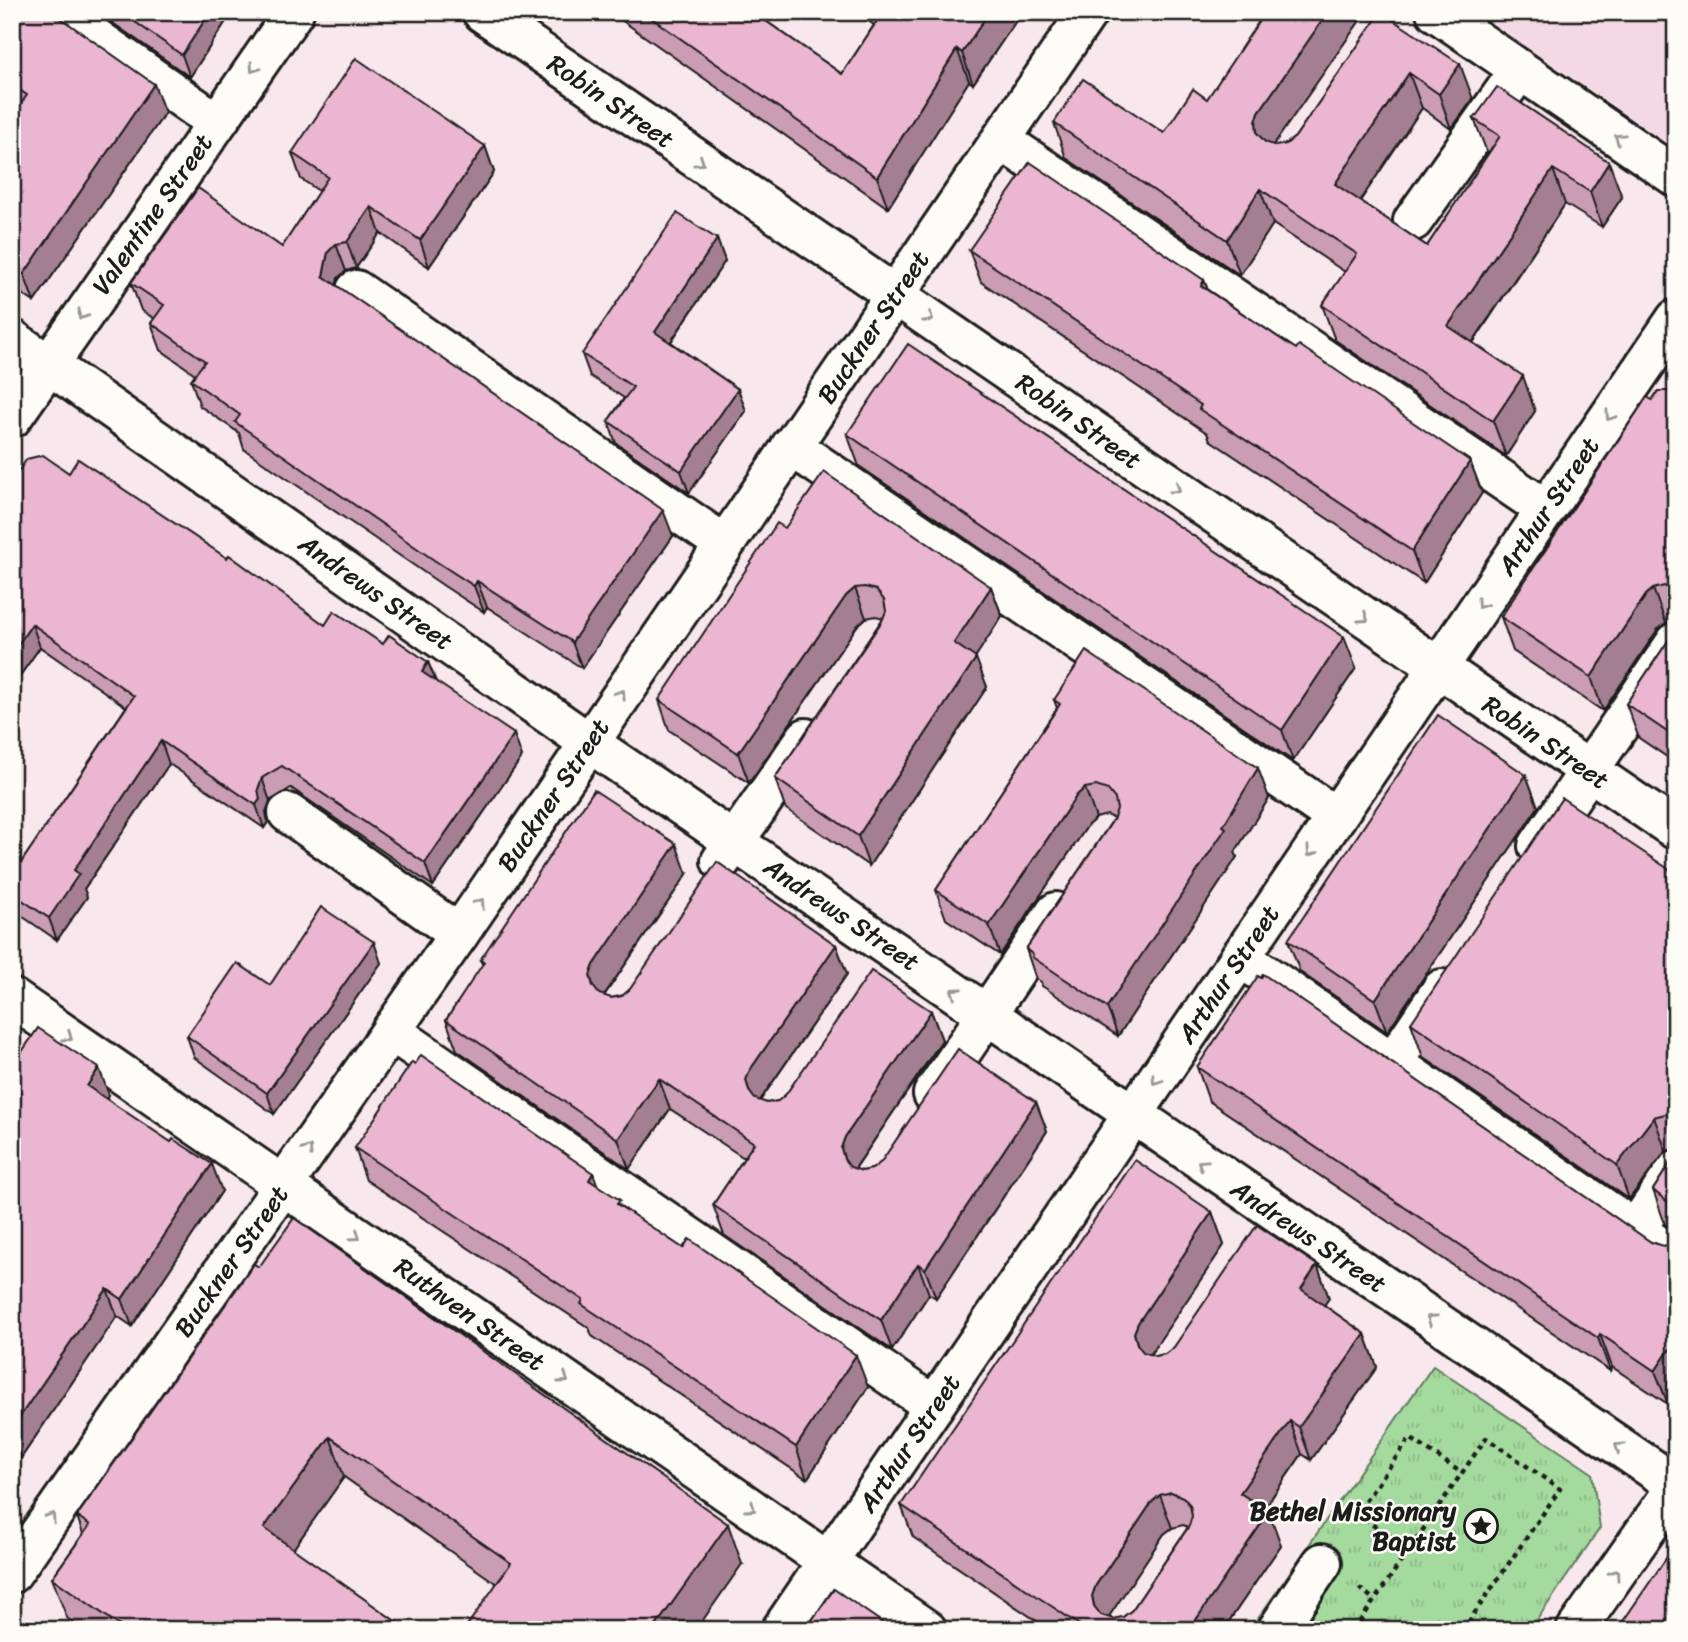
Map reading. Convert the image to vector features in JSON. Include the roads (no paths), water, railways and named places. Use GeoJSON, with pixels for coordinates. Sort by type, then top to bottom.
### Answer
{"type":"FeatureCollection","features":[{"type":"Feature","properties":{"kind":"street"},"geometry":{"type":"LineString","coordinates":[[59,12],[216,122]]}},
{"type":"Feature","properties":{"kind":"street","name":"Valentine Street"},"geometry":{"type":"LineString","coordinates":[[12,418],[294,12]]}},
{"type":"Feature","properties":{"kind":"street","name":"Robin Street"},"geometry":{"type":"LineString","coordinates":[[482,12],[1676,830]]}},
{"type":"Feature","properties":{"kind":"street","name":"Buckner Street"},"geometry":{"type":"LineString","coordinates":[[12,1573],[459,934],[588,741],[1088,12]]}},
{"type":"Feature","properties":{"kind":"street"},"geometry":{"type":"LineString","coordinates":[[1436,12],[1676,177]]}},
{"type":"Feature","properties":{"kind":"street"},"geometry":{"type":"LineString","coordinates":[[1413,221],[1520,70]]}},
{"type":"Feature","properties":{"kind":"street"},"geometry":{"type":"LineString","coordinates":[[1001,140],[1545,509]]}},
{"type":"Feature","properties":{"kind":"street"},"geometry":{"type":"LineString","coordinates":[[356,290],[724,544]]}},
{"type":"Feature","properties":{"kind":"street","name":"Arthur Street"},"geometry":{"type":"LineString","coordinates":[[781,1630],[1545,509],[1651,388],[1676,319]]}},
{"type":"Feature","properties":{"kind":"street","name":"Andrews Street"},"geometry":{"type":"LineString","coordinates":[[12,339],[1132,1116],[1676,1486]]}},
{"type":"Feature","properties":{"kind":"street"},"geometry":{"type":"LineString","coordinates":[[791,446],[1335,817]]}},
{"type":"Feature","properties":{"kind":"street"},"geometry":{"type":"LineString","coordinates":[[1521,872],[1676,642]]}},
{"type":"Feature","properties":{"kind":"street"},"geometry":{"type":"LineString","coordinates":[[705,885],[828,706]]}},
{"type":"Feature","properties":{"kind":"street"},"geometry":{"type":"LineString","coordinates":[[288,814],[459,934]]}},
{"type":"Feature","properties":{"kind":"street"},"geometry":{"type":"LineString","coordinates":[[912,1124],[1076,881]]}},
{"type":"Feature","properties":{"kind":"street"},"geometry":{"type":"LineString","coordinates":[[869,981],[892,948]]}},
{"type":"Feature","properties":{"kind":"street"},"geometry":{"type":"LineString","coordinates":[[1240,957],[1676,1258]]}},
{"type":"Feature","properties":{"kind":"street"},"geometry":{"type":"LineString","coordinates":[[1393,1062],[1461,961]]}},
{"type":"Feature","properties":{"kind":"street","name":"Ruthven Street"},"geometry":{"type":"LineString","coordinates":[[12,998],[928,1630]]}},
{"type":"Feature","properties":{"kind":"street"},"geometry":{"type":"LineString","coordinates":[[391,1031],[934,1406]]}},
{"type":"Feature","properties":{"kind":"street"},"geometry":{"type":"LineString","coordinates":[[1635,1230],[1676,1170]]}},
{"type":"Feature","properties":{"kind":"street"},"geometry":{"type":"LineString","coordinates":[[1251,1245],[1273,1212]]}},
{"type":"Feature","properties":{"kind":"street"},"geometry":{"type":"LineString","coordinates":[[1576,1630],[1676,1486]]}},
{"type":"Feature","properties":{"kind":"street"},"geometry":{"type":"LineString","coordinates":[[1277,1630],[1322,1563]]}},
{"type":"Feature","properties":{"kind":"place","name":"Bethel Missionary Baptist"},"geometry":{"type":"Point","coordinates":[1481,1526]}}]}
